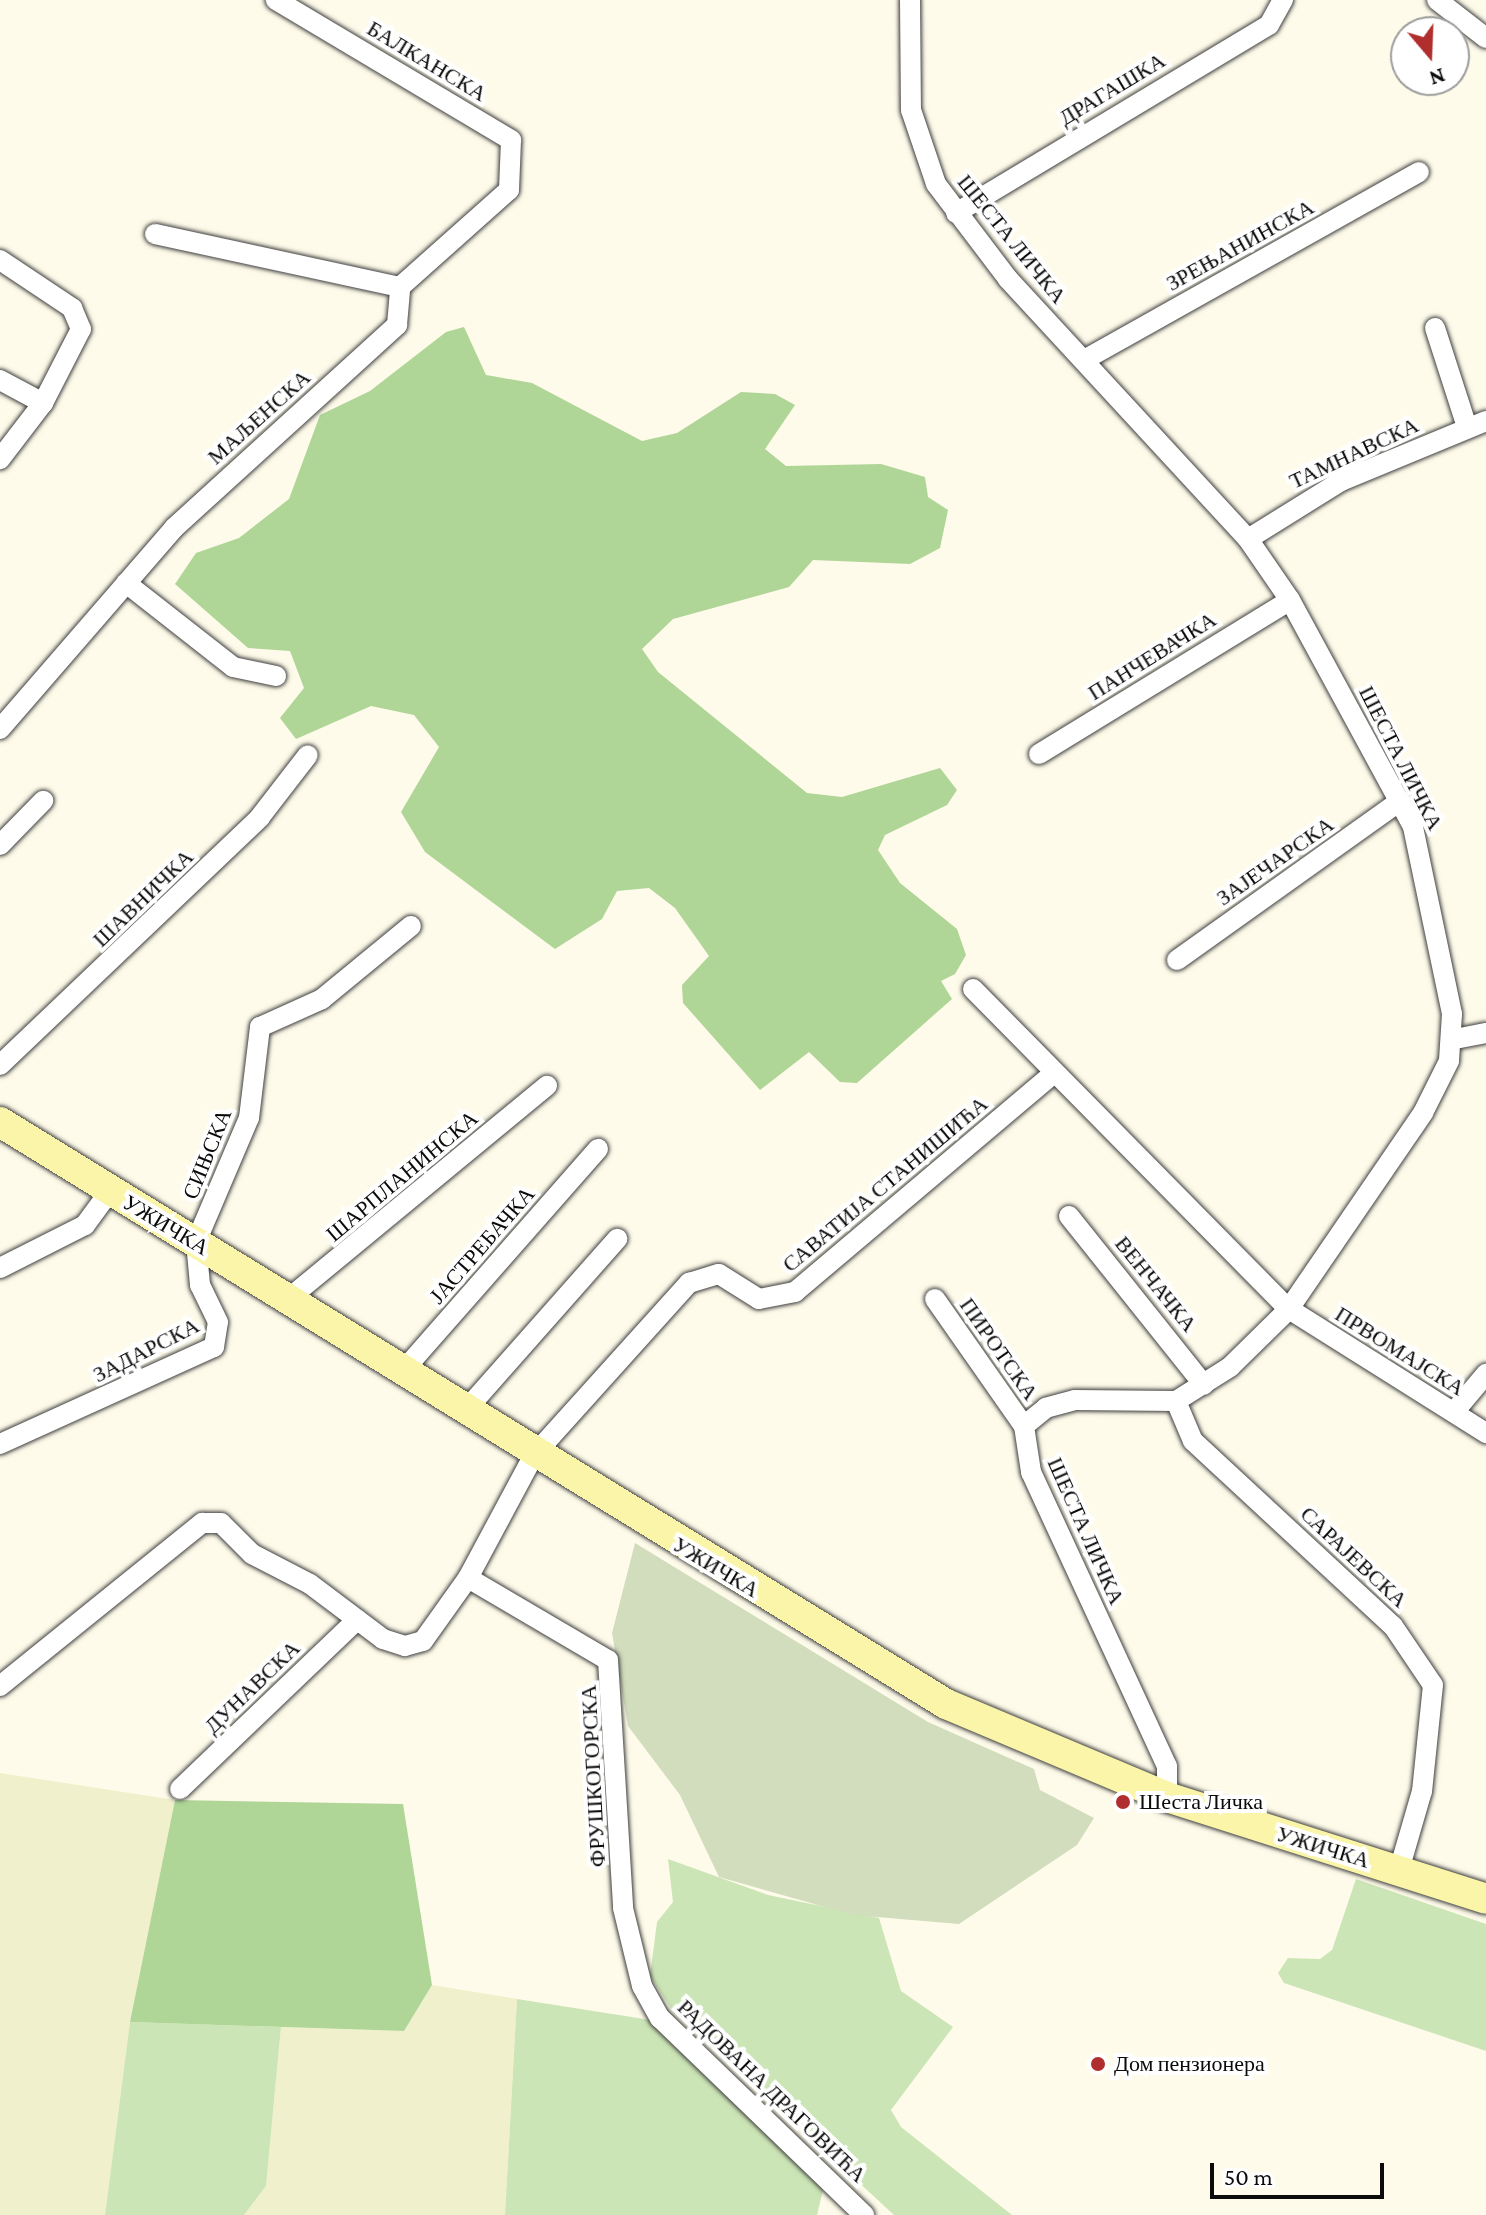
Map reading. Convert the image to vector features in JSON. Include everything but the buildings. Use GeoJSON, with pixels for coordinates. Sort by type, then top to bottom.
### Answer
{"type":"FeatureCollection","features":[{"type":"Feature","properties":{"kind":"main road","name":"УЖИЧКА"},"geometry":{"type":"LineString","coordinates":[[0,1122],[534,1455],[946,1704],[1167,1797],[1486,1899]]}},
{"type":"Feature","properties":{"kind":"street","name":"БАЛКАНСКА"},"geometry":{"type":"LineString","coordinates":[[276,0],[511,140],[509,190],[400,287]]}},
{"type":"Feature","properties":{"kind":"street","name":"ШЕСТА ЛИЧКА"},"geometry":{"type":"LineString","coordinates":[[910,0],[916,133],[956,213],[1084,360],[1248,539],[1290,600],[1400,801],[1422,856],[1455,1039]]}},
{"type":"Feature","properties":{"kind":"street","name":"ДРАГАШКА"},"geometry":{"type":"LineString","coordinates":[[956,213],[1269,25],[1283,0]]}},
{"type":"Feature","properties":{"kind":"street"},"geometry":{"type":"LineString","coordinates":[[1437,0],[1486,38]]}},
{"type":"Feature","properties":{"kind":"street","name":"ЗРЕЊАНИНСКА"},"geometry":{"type":"LineString","coordinates":[[1084,360],[1419,172]]}},
{"type":"Feature","properties":{"kind":"street"},"geometry":{"type":"LineString","coordinates":[[155,234],[400,287]]}},
{"type":"Feature","properties":{"kind":"street"},"geometry":{"type":"LineString","coordinates":[[0,260],[80,319],[78,341],[43,403],[0,459]]}},
{"type":"Feature","properties":{"kind":"street","name":"МАЉЕНСКА"},"geometry":{"type":"LineString","coordinates":[[0,729],[126,583],[221,484],[397,325],[400,287]]}},
{"type":"Feature","properties":{"kind":"street"},"geometry":{"type":"LineString","coordinates":[[1435,328],[1477,424]]}},
{"type":"Feature","properties":{"kind":"street"},"geometry":{"type":"LineString","coordinates":[[0,380],[43,403]]}},
{"type":"Feature","properties":{"kind":"street","name":"ТАМНАВСКА"},"geometry":{"type":"LineString","coordinates":[[1248,539],[1341,481],[1477,424]]}},
{"type":"Feature","properties":{"kind":"street"},"geometry":{"type":"LineString","coordinates":[[126,583],[233,667],[276,676]]}},
{"type":"Feature","properties":{"kind":"street","name":"ПАНЧЕВАЧКА"},"geometry":{"type":"LineString","coordinates":[[1039,754],[1290,600]]}},
{"type":"Feature","properties":{"kind":"street","name":"ШАВНИЧКА"},"geometry":{"type":"LineString","coordinates":[[0,1065],[260,817],[308,755]]}},
{"type":"Feature","properties":{"kind":"street"},"geometry":{"type":"LineString","coordinates":[[0,845],[43,801]]}},
{"type":"Feature","properties":{"kind":"street","name":"ЗАЈЕЧАРСКА"},"geometry":{"type":"LineString","coordinates":[[1177,960],[1400,801]]}},
{"type":"Feature","properties":{"kind":"street","name":"СИЊСКА"},"geometry":{"type":"LineString","coordinates":[[196,1242],[249,1118],[260,1027],[322,999],[411,926]]}},
{"type":"Feature","properties":{"kind":"street"},"geometry":{"type":"LineString","coordinates":[[973,989],[1289,1309]]}},
{"type":"Feature","properties":{"kind":"street"},"geometry":{"type":"LineString","coordinates":[[1024,1426],[1046,1408],[1075,1400],[1176,1401],[1204,1385],[1289,1309],[1423,1113],[1455,1039],[1486,1033]]}},
{"type":"Feature","properties":{"kind":"street","name":"САВАТИЈА СТАНИШИЋА"},"geometry":{"type":"LineString","coordinates":[[357,1620],[383,1639],[413,1646],[468,1578],[534,1455],[689,1283],[719,1274],[759,1299],[795,1292],[1054,1073]]}},
{"type":"Feature","properties":{"kind":"street","name":"ШАРПЛАНИНСКА"},"geometry":{"type":"LineString","coordinates":[[287,1300],[547,1086]]}},
{"type":"Feature","properties":{"kind":"street","name":"ЈАСТРЕБАЧКА"},"geometry":{"type":"LineString","coordinates":[[402,1372],[598,1149]]}},
{"type":"Feature","properties":{"kind":"street"},"geometry":{"type":"LineString","coordinates":[[0,1268],[85,1225],[110,1191]]}},
{"type":"Feature","properties":{"kind":"street","name":"ВЕНЧАЧКА"},"geometry":{"type":"LineString","coordinates":[[1069,1216],[1204,1385]]}},
{"type":"Feature","properties":{"kind":"street"},"geometry":{"type":"LineString","coordinates":[[465,1411],[617,1239]]}},
{"type":"Feature","properties":{"kind":"street","name":"ЗАДАРСКА"},"geometry":{"type":"LineString","coordinates":[[0,1444],[214,1347],[219,1331],[200,1285],[196,1242]]}},
{"type":"Feature","properties":{"kind":"street","name":"ПИРОТСКА"},"geometry":{"type":"LineString","coordinates":[[935,1299],[1024,1426]]}},
{"type":"Feature","properties":{"kind":"street","name":"ПРВОМАЈСКА"},"geometry":{"type":"LineString","coordinates":[[1289,1309],[1486,1433]]}},
{"type":"Feature","properties":{"kind":"street"},"geometry":{"type":"LineString","coordinates":[[1454,1412],[1486,1374]]}},
{"type":"Feature","properties":{"kind":"street","name":"САРАЈЕВСКА"},"geometry":{"type":"LineString","coordinates":[[1176,1401],[1193,1441],[1393,1626],[1433,1685],[1422,1791],[1399,1870]]}},
{"type":"Feature","properties":{"kind":"street","name":"ШЕСТА ЛИЧКА"},"geometry":{"type":"LineString","coordinates":[[1024,1426],[1031,1472],[1167,1766],[1167,1797]]}},
{"type":"Feature","properties":{"kind":"street"},"geometry":{"type":"LineString","coordinates":[[0,1686],[202,1523],[221,1523],[252,1554],[357,1620]]}},
{"type":"Feature","properties":{"kind":"street","name":"ФРУШКОГОРСКА"},"geometry":{"type":"LineString","coordinates":[[468,1578],[600,1652],[612,1669],[623,1908]]}},
{"type":"Feature","properties":{"kind":"street","name":"ДУНАВСКА"},"geometry":{"type":"LineString","coordinates":[[180,1789],[357,1620]]}},
{"type":"Feature","properties":{"kind":"street","name":"РАДОВАНА ДРАГОВИЋА"},"geometry":{"type":"LineString","coordinates":[[623,1908],[632,1957],[660,2018],[864,2215]]}},
{"type":"Feature","properties":{"kind":"green space"},"geometry":{"type":"Polygon","coordinates":[[[464,327],[486,375],[532,383],[642,441],[677,433],[741,392],[775,394],[795,405],[765,449],[786,466],[881,464],[925,477],[928,497],[948,510],[940,548],[910,564],[813,560],[789,587],[673,619],[642,649],[658,672],[807,793],[842,797],[940,768],[957,790],[947,805],[885,835],[878,850],[900,883],[957,929],[966,955],[955,974],[941,981],[952,999],[857,1083],[840,1082],[809,1052],[760,1090],[683,1003],[682,985],[709,956],[675,908],[649,888],[617,891],[602,919],[555,949],[425,852],[401,812],[439,747],[414,715],[371,706],[296,739],[280,718],[304,688],[290,651],[248,648],[175,584],[196,553],[239,538],[289,499],[320,415],[370,391],[446,332],[464,327]]]}},
{"type":"Feature","properties":{"kind":"green space"},"geometry":{"type":"Polygon","coordinates":[[[635,1543],[928,1722],[1034,1769],[1040,1790],[1094,1818],[1077,1845],[959,1924],[853,1915],[719,1877],[680,1795],[628,1726],[612,1633],[635,1543]]]}},
{"type":"Feature","properties":{"kind":"green space"},"geometry":{"type":"Polygon","coordinates":[[[0,1773],[175,1800],[130,2022],[105,2215],[0,2215],[0,1773]]]}},
{"type":"Feature","properties":{"kind":"green space"},"geometry":{"type":"Polygon","coordinates":[[[175,1800],[403,1804],[432,1985],[404,2031],[130,2022],[175,1800]]]}},
{"type":"Feature","properties":{"kind":"green space"},"geometry":{"type":"Polygon","coordinates":[[[668,1859],[768,1895],[879,1918],[901,1991],[953,2027],[891,2110],[901,2127],[1012,2215],[894,2215],[672,2010],[650,1976],[657,1922],[673,1902],[668,1859]]]}},
{"type":"Feature","properties":{"kind":"green space"},"geometry":{"type":"Polygon","coordinates":[[[1356,1879],[1486,1924],[1486,2051],[1284,1983],[1278,1973],[1288,1958],[1320,1959],[1332,1950],[1356,1879]]]}},
{"type":"Feature","properties":{"kind":"green space"},"geometry":{"type":"Polygon","coordinates":[[[432,1985],[517,1999],[505,2215],[244,2215],[266,2186],[281,2027],[404,2031],[432,1985]]]}},
{"type":"Feature","properties":{"kind":"green space"},"geometry":{"type":"Polygon","coordinates":[[[517,1999],[657,2021],[825,2182],[817,2215],[505,2215],[517,1999]]]}},
{"type":"Feature","properties":{"kind":"green space"},"geometry":{"type":"Polygon","coordinates":[[[130,2022],[281,2027],[266,2186],[244,2215],[105,2215],[130,2022]]]}},
{"type":"Feature","properties":{"kind":"place","name":"Шеста Личка"},"geometry":{"type":"Point","coordinates":[1123,1802]}},
{"type":"Feature","properties":{"kind":"place","name":"Дом пензионера"},"geometry":{"type":"Point","coordinates":[1098,2064]}}]}
